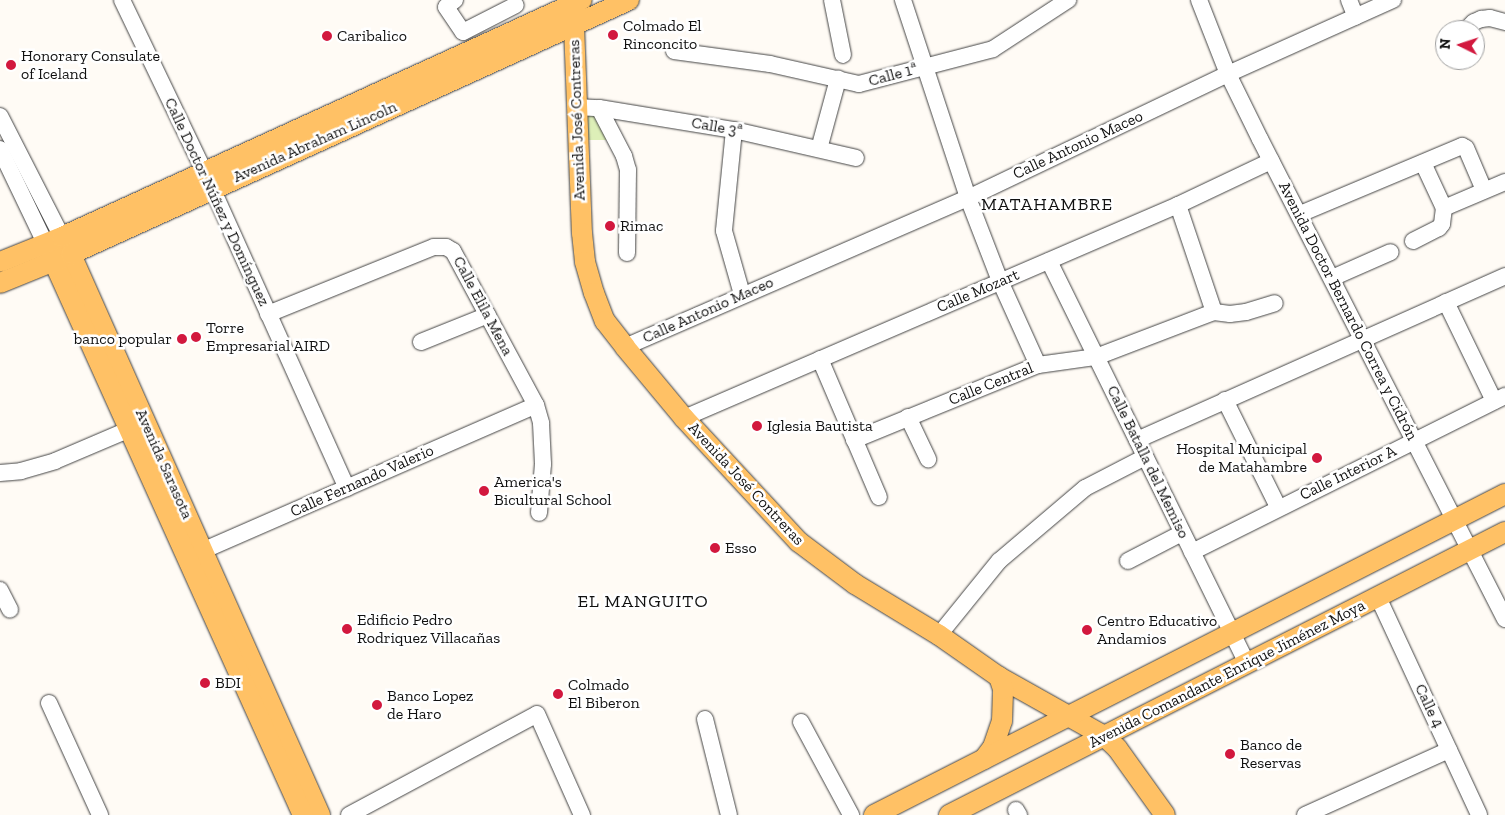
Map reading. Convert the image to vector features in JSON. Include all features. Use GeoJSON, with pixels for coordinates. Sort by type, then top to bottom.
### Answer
{"type":"FeatureCollection","features":[{"type":"Feature","properties":{"kind":"main road","name":"Avenida Abraham Lincoln"},"geometry":{"type":"LineString","coordinates":[[0,283],[58,248],[208,180],[573,26],[629,0]]}},
{"type":"Feature","properties":{"kind":"main road","name":"Avenida Abraham Lincoln"},"geometry":{"type":"LineString","coordinates":[[208,180],[576,1]]}},
{"type":"Feature","properties":{"kind":"main road","name":"Avenida José Contreras"},"geometry":{"type":"LineString","coordinates":[[576,1],[573,26],[582,233],[586,262],[594,293],[605,321],[625,348],[684,418],[799,542],[855,584],[939,635],[999,677],[1104,736],[1117,748],[1158,813]]}},
{"type":"Feature","properties":{"kind":"main road","name":"Avenida Abraham Lincoln"},"geometry":{"type":"LineString","coordinates":[[0,262],[58,248]]}},
{"type":"Feature","properties":{"kind":"main road","name":"Avenida Sarasota"},"geometry":{"type":"LineString","coordinates":[[58,248],[130,428],[195,554]]}},
{"type":"Feature","properties":{"kind":"main road","name":"Avenida Sarasota"},"geometry":{"type":"LineString","coordinates":[[58,248],[234,640],[320,815]]}},
{"type":"Feature","properties":{"kind":"main road"},"geometry":{"type":"LineString","coordinates":[[874,815],[1505,494]]}},
{"type":"Feature","properties":{"kind":"main road","name":"Avenida Comandante Enrique Jiménez Moya"},"geometry":{"type":"LineString","coordinates":[[949,815],[1505,532]]}},
{"type":"Feature","properties":{"kind":"main road","name":"Avenida Sarasota"},"geometry":{"type":"LineString","coordinates":[[234,640],[303,815]]}},
{"type":"Feature","properties":{"kind":"main road"},"geometry":{"type":"LineString","coordinates":[[984,759],[994,747],[1002,721],[1004,694],[999,677]]}},
{"type":"Feature","properties":{"kind":"street","name":"Calle Doctor Núñez y Domínguez"},"geometry":{"type":"LineString","coordinates":[[122,0],[208,180],[347,488]]}},
{"type":"Feature","properties":{"kind":"street"},"geometry":{"type":"LineString","coordinates":[[832,0],[843,55]]}},
{"type":"Feature","properties":{"kind":"street"},"geometry":{"type":"LineString","coordinates":[[903,0],[968,198],[1000,281],[1038,365]]}},
{"type":"Feature","properties":{"kind":"street","name":"Calle 1ª"},"geometry":{"type":"LineString","coordinates":[[674,51],[770,64],[862,83],[997,48],[1068,0]]}},
{"type":"Feature","properties":{"kind":"street","name":"Avenida Doctor Bernardo Correa y Cidrón"},"geometry":{"type":"LineString","coordinates":[[1199,0],[1228,74],[1271,161],[1300,214],[1505,619]]}},
{"type":"Feature","properties":{"kind":"street"},"geometry":{"type":"LineString","coordinates":[[1349,0],[1356,16]]}},
{"type":"Feature","properties":{"kind":"street","name":"Calle Antonio Maceo"},"geometry":{"type":"LineString","coordinates":[[625,348],[742,294],[968,198],[1228,74],[1393,0]]}},
{"type":"Feature","properties":{"kind":"street"},"geometry":{"type":"LineString","coordinates":[[451,3],[463,32],[517,2]]}},
{"type":"Feature","properties":{"kind":"street"},"geometry":{"type":"LineString","coordinates":[[1479,20],[1490,18],[1505,22]]}},
{"type":"Feature","properties":{"kind":"street"},"geometry":{"type":"LineString","coordinates":[[819,149],[838,79]]}},
{"type":"Feature","properties":{"kind":"street","name":"Calle 3ª"},"geometry":{"type":"LineString","coordinates":[[577,107],[599,108],[734,130],[856,158]]}},
{"type":"Feature","properties":{"kind":"street"},"geometry":{"type":"LineString","coordinates":[[599,108],[624,156],[628,170],[626,253]]}},
{"type":"Feature","properties":{"kind":"street","name":"Avenida Sarasota"},"geometry":{"type":"LineString","coordinates":[[0,116],[58,248]]}},
{"type":"Feature","properties":{"kind":"street"},"geometry":{"type":"LineString","coordinates":[[734,130],[724,231],[742,294]]}},
{"type":"Feature","properties":{"kind":"street"},"geometry":{"type":"LineString","coordinates":[[1300,214],[1465,146],[1484,190]]}},
{"type":"Feature","properties":{"kind":"street","name":"Avenida Sarasota"},"geometry":{"type":"LineString","coordinates":[[0,149],[58,248]]}},
{"type":"Feature","properties":{"kind":"street","name":"Calle Mozart"},"geometry":{"type":"LineString","coordinates":[[684,418],[1178,205],[1271,161]]}},
{"type":"Feature","properties":{"kind":"street"},"geometry":{"type":"LineString","coordinates":[[1413,241],[1439,228],[1442,224],[1444,208],[1423,163]]}},
{"type":"Feature","properties":{"kind":"street"},"geometry":{"type":"LineString","coordinates":[[1444,208],[1505,182]]}},
{"type":"Feature","properties":{"kind":"street"},"geometry":{"type":"LineString","coordinates":[[1178,205],[1214,312]]}},
{"type":"Feature","properties":{"kind":"street","name":"Calle Elila Mena"},"geometry":{"type":"LineString","coordinates":[[268,314],[434,247],[446,247],[458,256],[536,405],[541,423],[543,464],[539,513]]}},
{"type":"Feature","properties":{"kind":"street"},"geometry":{"type":"LineString","coordinates":[[1332,278],[1391,252]]}},
{"type":"Feature","properties":{"kind":"street","name":"Calle Batalla del Memiso"},"geometry":{"type":"LineString","coordinates":[[1049,261],[1247,664]]}},
{"type":"Feature","properties":{"kind":"street"},"geometry":{"type":"LineString","coordinates":[[1137,440],[1505,276]]}},
{"type":"Feature","properties":{"kind":"street"},"geometry":{"type":"LineString","coordinates":[[1446,302],[1499,398]]}},
{"type":"Feature","properties":{"kind":"street","name":"Calle Central"},"geometry":{"type":"LineString","coordinates":[[854,440],[1038,365],[1096,357],[1214,312],[1230,314],[1246,312],[1275,303]]}},
{"type":"Feature","properties":{"kind":"street"},"geometry":{"type":"LineString","coordinates":[[421,342],[488,315]]}},
{"type":"Feature","properties":{"kind":"street"},"geometry":{"type":"LineString","coordinates":[[820,359],[879,497]]}},
{"type":"Feature","properties":{"kind":"street","name":"Calle Interior A"},"geometry":{"type":"LineString","coordinates":[[1192,552],[1278,507],[1499,398]]}},
{"type":"Feature","properties":{"kind":"street"},"geometry":{"type":"LineString","coordinates":[[1225,400],[1278,507]]}},
{"type":"Feature","properties":{"kind":"street","name":"Calle Fernando Valerio"},"geometry":{"type":"LineString","coordinates":[[195,554],[536,405]]}},
{"type":"Feature","properties":{"kind":"street"},"geometry":{"type":"LineString","coordinates":[[908,417],[928,459]]}},
{"type":"Feature","properties":{"kind":"street"},"geometry":{"type":"LineString","coordinates":[[0,473],[21,471],[55,461],[130,428]]}},
{"type":"Feature","properties":{"kind":"street"},"geometry":{"type":"LineString","coordinates":[[939,635],[999,561],[1085,488],[1145,457]]}},
{"type":"Feature","properties":{"kind":"street"},"geometry":{"type":"LineString","coordinates":[[1128,561],[1182,533]]}},
{"type":"Feature","properties":{"kind":"street"},"geometry":{"type":"LineString","coordinates":[[0,590],[10,610]]}},
{"type":"Feature","properties":{"kind":"street","name":"Calle 4"},"geometry":{"type":"LineString","coordinates":[[1378,596],[1479,815]]}},
{"type":"Feature","properties":{"kind":"street"},"geometry":{"type":"LineString","coordinates":[[49,703],[100,815]]}},
{"type":"Feature","properties":{"kind":"street"},"geometry":{"type":"LineString","coordinates":[[349,815],[537,714],[582,815]]}},
{"type":"Feature","properties":{"kind":"street"},"geometry":{"type":"LineString","coordinates":[[706,719],[729,815]]}},
{"type":"Feature","properties":{"kind":"street"},"geometry":{"type":"LineString","coordinates":[[801,722],[851,815]]}},
{"type":"Feature","properties":{"kind":"street"},"geometry":{"type":"LineString","coordinates":[[1306,815],[1449,750]]}},
{"type":"Feature","properties":{"kind":"green space"},"geometry":{"type":"Polygon","coordinates":[[[596,111],[610,140],[585,140],[584,112],[596,111]]]}},
{"type":"Feature","properties":{"kind":"place","name":"Colmado El Rinconcito"},"geometry":{"type":"Point","coordinates":[613,35]}},
{"type":"Feature","properties":{"kind":"place","name":"Caribalico"},"geometry":{"type":"Point","coordinates":[327,36]}},
{"type":"Feature","properties":{"kind":"place","name":"Honorary Consulate of Iceland"},"geometry":{"type":"Point","coordinates":[11,65]}},
{"type":"Feature","properties":{"kind":"place","name":"Rimac"},"geometry":{"type":"Point","coordinates":[610,226]}},
{"type":"Feature","properties":{"kind":"place","name":"Torre Empresarial AIRD"},"geometry":{"type":"Point","coordinates":[196,337]}},
{"type":"Feature","properties":{"kind":"place","name":"banco popular"},"geometry":{"type":"Point","coordinates":[182,339]}},
{"type":"Feature","properties":{"kind":"place","name":"Iglesia Bautista"},"geometry":{"type":"Point","coordinates":[757,426]}},
{"type":"Feature","properties":{"kind":"place","name":"Hospital Municipal de Matahambre"},"geometry":{"type":"Point","coordinates":[1317,458]}},
{"type":"Feature","properties":{"kind":"place","name":"America's Bicultural School"},"geometry":{"type":"Point","coordinates":[484,491]}},
{"type":"Feature","properties":{"kind":"place","name":"Esso"},"geometry":{"type":"Point","coordinates":[715,548]}},
{"type":"Feature","properties":{"kind":"place","name":"Edificio Pedro Rodriquez Villacañas"},"geometry":{"type":"Point","coordinates":[347,629]}},
{"type":"Feature","properties":{"kind":"place","name":"Centro Educativo Andamios"},"geometry":{"type":"Point","coordinates":[1087,630]}},
{"type":"Feature","properties":{"kind":"place","name":"BDI"},"geometry":{"type":"Point","coordinates":[205,683]}},
{"type":"Feature","properties":{"kind":"place","name":"Colmado El Biberon"},"geometry":{"type":"Point","coordinates":[558,694]}},
{"type":"Feature","properties":{"kind":"place","name":"Banco Lopez de Haro"},"geometry":{"type":"Point","coordinates":[377,705]}},
{"type":"Feature","properties":{"kind":"place","name":"Banco de Reservas"},"geometry":{"type":"Point","coordinates":[1230,754]}},
{"type":"Feature","properties":{"kind":"district","name":"MATAHAMBRE"},"geometry":{"type":"Point","coordinates":[1047,204]}},
{"type":"Feature","properties":{"kind":"district","name":"EL MANGUITO"},"geometry":{"type":"Point","coordinates":[643,601]}}]}
